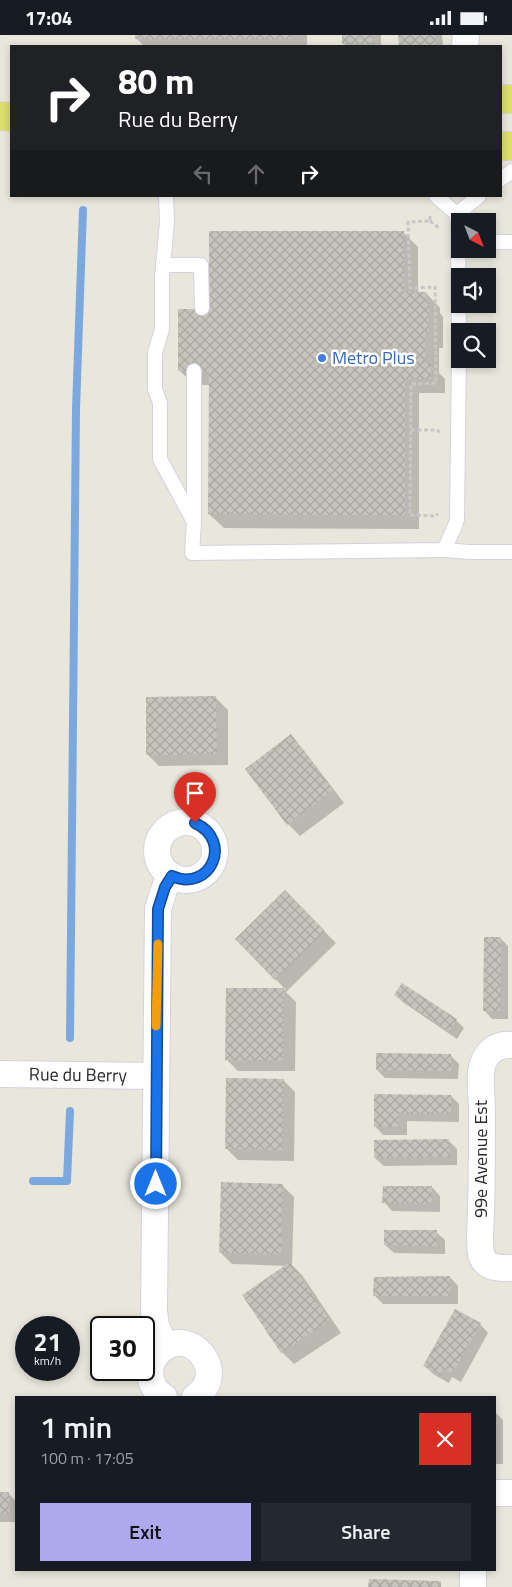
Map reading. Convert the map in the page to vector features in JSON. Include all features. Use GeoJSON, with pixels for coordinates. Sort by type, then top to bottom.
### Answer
{"type":"FeatureCollection","features":[{"type":"Feature","properties":{"kind":"street"},"geometry":{"type":"LineString","coordinates":[[165,1347],[156,1326],[154,1311],[158,909],[165,887],[172,876]]}},
{"type":"Feature","properties":{"kind":"street","name":"99e Avenue Est"},"geometry":{"type":"LineString","coordinates":[[512,1045],[501,1045],[490,1051],[482,1067],[480,1240],[482,1257],[486,1263],[491,1267],[512,1268]]}},
{"type":"Feature","properties":{"kind":"street","name":"Rue du Berry"},"geometry":{"type":"LineString","coordinates":[[0,1074],[156,1076]]}},
{"type":"Feature","properties":{"kind":"street"},"geometry":{"type":"LineString","coordinates":[[163,1396],[154,1387],[150,1372],[153,1361],[155,1356],[165,1347],[178,1343],[189,1345],[198,1350],[205,1358],[209,1369],[204,1389],[196,1396]]}},
{"type":"Feature","properties":{"kind":"street"},"geometry":{"type":"LineString","coordinates":[[496,1493],[512,1493]]}},
{"type":"Feature","properties":{"kind":"street"},"geometry":{"type":"LineString","coordinates":[[473,1571],[473,1587]]}},
{"type":"Feature","properties":{"kind":"lane"},"geometry":{"type":"LineString","coordinates":[[166,197],[167,222],[163,265],[162,329],[155,353],[154,389],[160,403],[160,459],[194,522]]}},
{"type":"Feature","properties":{"kind":"lane"},"geometry":{"type":"LineString","coordinates":[[437,197],[456,213]]}},
{"type":"Feature","properties":{"kind":"lane"},"geometry":{"type":"LineString","coordinates":[[458,213],[478,197]]}},
{"type":"Feature","properties":{"kind":"lane"},"geometry":{"type":"LineString","coordinates":[[496,242],[512,242]]}},
{"type":"Feature","properties":{"kind":"lane"},"geometry":{"type":"LineString","coordinates":[[444,550],[455,526],[456,519],[459,258]]}},
{"type":"Feature","properties":{"kind":"lane"},"geometry":{"type":"LineString","coordinates":[[163,265],[201,265],[202,309]]}},
{"type":"Feature","properties":{"kind":"lane"},"geometry":{"type":"LineString","coordinates":[[194,371],[194,522],[192,553],[512,551]]}},
{"type":"Feature","properties":{"kind":"path"},"geometry":{"type":"LineString","coordinates":[[429,209],[430,221],[408,222],[410,288],[435,287],[436,383],[411,383],[410,515],[435,516]]}},
{"type":"Feature","properties":{"kind":"path"},"geometry":{"type":"LineString","coordinates":[[429,318],[435,318]]}},
{"type":"Feature","properties":{"kind":"path"},"geometry":{"type":"LineString","coordinates":[[411,430],[436,430],[458,437]]}},
{"type":"Feature","properties":{"kind":"building"},"geometry":{"type":"Polygon","coordinates":[[[135,35],[293,35],[293,39],[135,39],[135,35]]]}},
{"type":"Feature","properties":{"kind":"building"},"geometry":{"type":"Polygon","coordinates":[[[342,35],[373,35],[373,44],[342,44],[342,35]]]}},
{"type":"Feature","properties":{"kind":"building"},"geometry":{"type":"Polygon","coordinates":[[[398,35],[435,35],[435,45],[399,45],[398,35]]]}},
{"type":"Feature","properties":{"kind":"building"},"geometry":{"type":"Polygon","coordinates":[[[209,231],[404,231],[404,291],[426,292],[426,301],[429,301],[429,334],[425,334],[425,363],[431,363],[431,379],[405,379],[405,515],[208,514],[209,371],[178,371],[178,309],[209,309],[209,231]]]}},
{"type":"Feature","properties":{"kind":"building"},"geometry":{"type":"Polygon","coordinates":[[[216,696],[217,754],[146,755],[146,697],[216,696]]]}},
{"type":"Feature","properties":{"kind":"building"},"geometry":{"type":"Polygon","coordinates":[[[291,734],[333,790],[287,825],[245,769],[291,734]]]}},
{"type":"Feature","properties":{"kind":"building"},"geometry":{"type":"Polygon","coordinates":[[[285,890],[325,931],[275,980],[235,939],[285,890]]]}},
{"type":"Feature","properties":{"kind":"building"},"geometry":{"type":"Polygon","coordinates":[[[484,937],[501,937],[500,1011],[483,1011],[484,937]]]}},
{"type":"Feature","properties":{"kind":"building"},"geometry":{"type":"Polygon","coordinates":[[[402,983],[457,1019],[449,1031],[394,995],[402,983]]]}},
{"type":"Feature","properties":{"kind":"building"},"geometry":{"type":"Polygon","coordinates":[[[226,988],[284,988],[283,1060],[225,1060],[226,988]]]}},
{"type":"Feature","properties":{"kind":"building"},"geometry":{"type":"Polygon","coordinates":[[[376,1053],[451,1054],[451,1071],[376,1070],[376,1053]]]}},
{"type":"Feature","properties":{"kind":"building"},"geometry":{"type":"Polygon","coordinates":[[[226,1078],[284,1079],[282,1150],[225,1149],[226,1078]]]}},
{"type":"Feature","properties":{"kind":"building"},"geometry":{"type":"Polygon","coordinates":[[[374,1094],[451,1095],[451,1114],[399,1114],[399,1127],[374,1127],[374,1094]]]}},
{"type":"Feature","properties":{"kind":"building"},"geometry":{"type":"Polygon","coordinates":[[[449,1139],[450,1157],[374,1158],[374,1140],[449,1139]]]}},
{"type":"Feature","properties":{"kind":"building"},"geometry":{"type":"Polygon","coordinates":[[[221,1182],[283,1184],[281,1254],[219,1253],[221,1182]]]}},
{"type":"Feature","properties":{"kind":"building"},"geometry":{"type":"Polygon","coordinates":[[[383,1186],[432,1186],[432,1204],[382,1203],[383,1186]]]}},
{"type":"Feature","properties":{"kind":"building"},"geometry":{"type":"Polygon","coordinates":[[[384,1230],[437,1230],[437,1246],[384,1245],[384,1230]]]}},
{"type":"Feature","properties":{"kind":"building"},"geometry":{"type":"Polygon","coordinates":[[[290,1262],[330,1320],[281,1353],[242,1295],[290,1262]]]}},
{"type":"Feature","properties":{"kind":"building"},"geometry":{"type":"Polygon","coordinates":[[[450,1276],[450,1296],[373,1296],[374,1277],[450,1276]]]}},
{"type":"Feature","properties":{"kind":"building"},"geometry":{"type":"Polygon","coordinates":[[[455,1309],[481,1323],[452,1374],[444,1369],[440,1376],[423,1366],[455,1309]]]}},
{"type":"Feature","properties":{"kind":"building"},"geometry":{"type":"Polygon","coordinates":[[[0,1492],[9,1492],[9,1514],[0,1514],[0,1492]]]}},
{"type":"Feature","properties":{"kind":"building"},"geometry":{"type":"Polygon","coordinates":[[[369,1579],[441,1581],[441,1587],[368,1587],[369,1579]]]}},
{"type":"Feature","properties":{"kind":"waterway"},"geometry":{"type":"LineString","coordinates":[[70,1038],[76,409],[83,210]]}},
{"type":"Feature","properties":{"kind":"waterway"},"geometry":{"type":"LineString","coordinates":[[33,1181],[67,1181],[70,1111]]}},
{"type":"Feature","properties":{"kind":"slow traffic"},"geometry":{"type":"LineString","coordinates":[[156,1026],[158,944]]}},
{"type":"Feature","properties":{"kind":"place","name":"Metro Plus"},"geometry":{"type":"Point","coordinates":[322,358]}},
{"type":"Feature","properties":{"kind":"route"},"geometry":{"type":"LineString","coordinates":[[156,1184],[158,909],[165,887],[172,876],[182,880],[193,879],[203,875],[213,862],[215,852],[214,841],[205,828],[195,823]]}}]}
